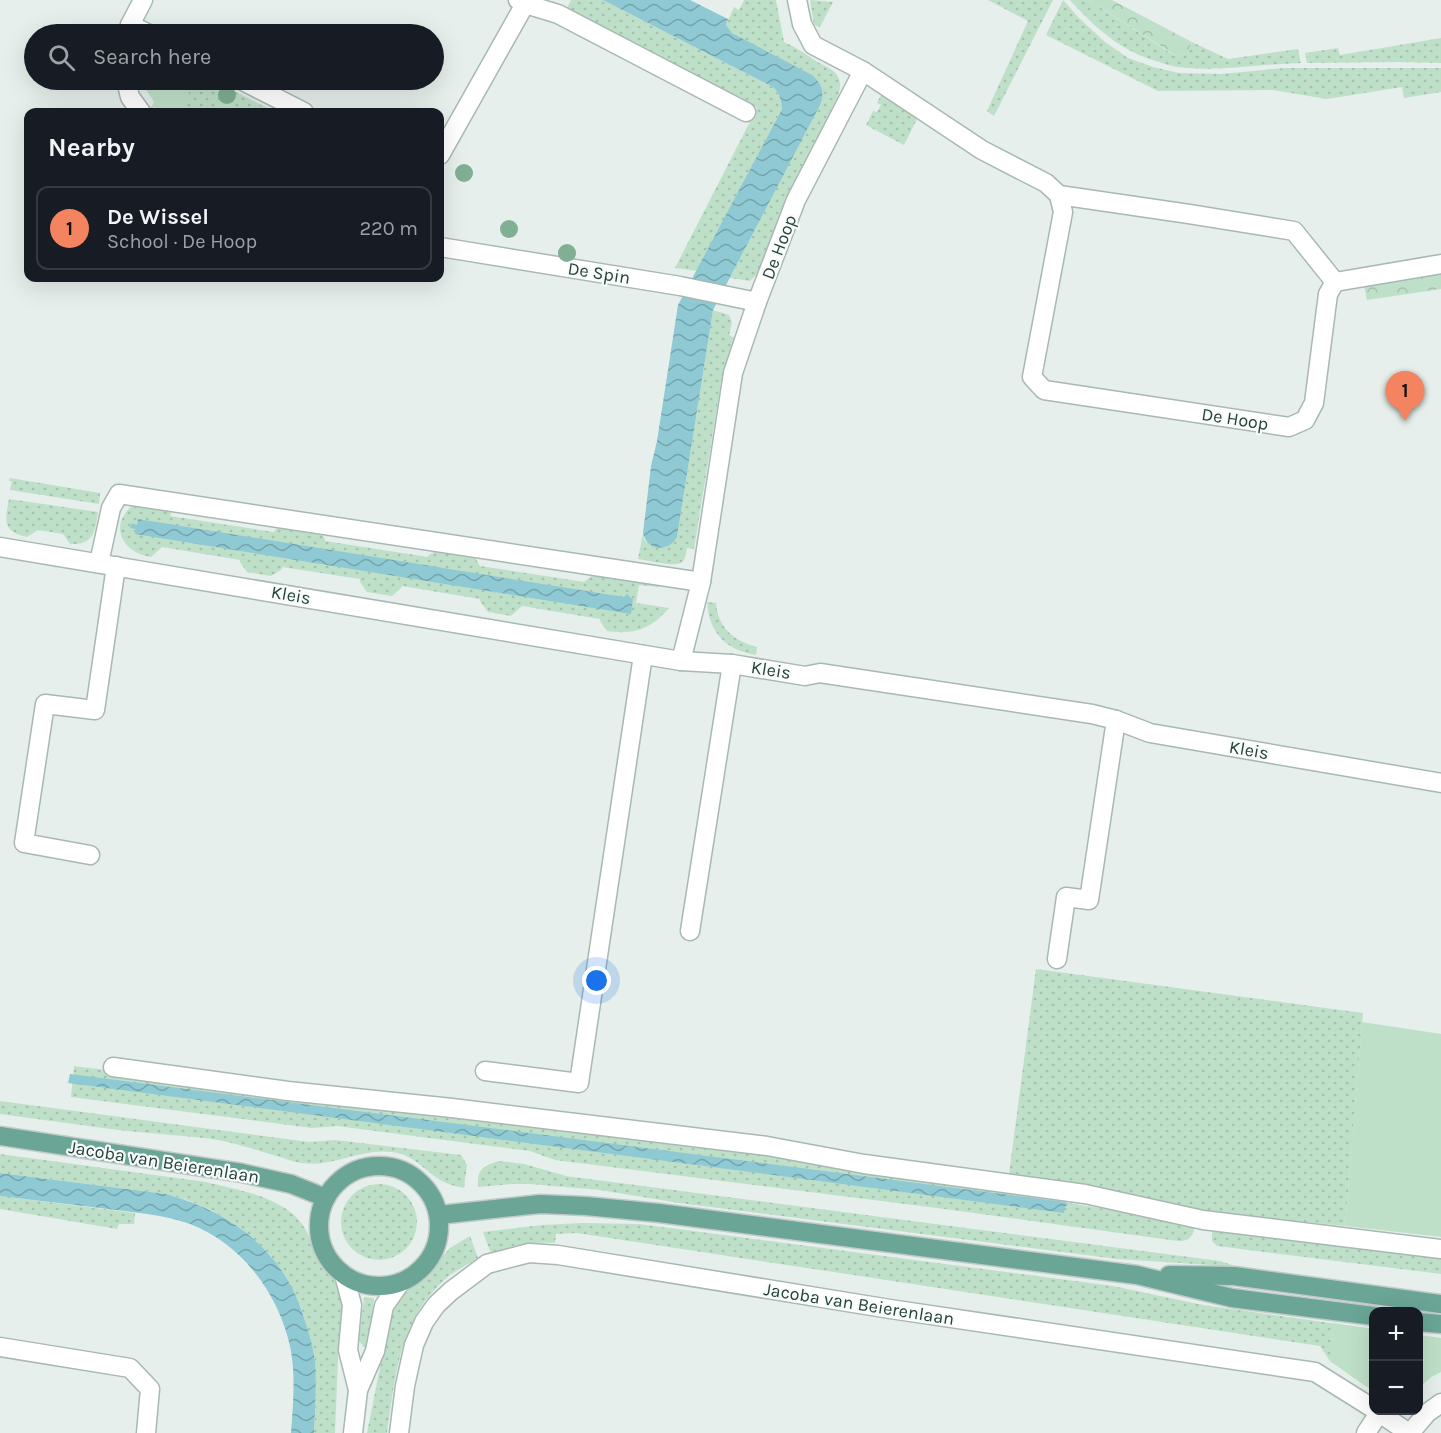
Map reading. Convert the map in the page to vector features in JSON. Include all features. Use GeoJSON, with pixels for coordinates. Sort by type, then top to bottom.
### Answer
{"type":"FeatureCollection","features":[{"type":"Feature","properties":{"kind":"main road","name":"Jacoba van Beierenlaan"},"geometry":{"type":"LineString","coordinates":[[0,1136],[242,1173],[291,1184],[326,1198]]}},
{"type":"Feature","properties":{"kind":"main road"},"geometry":{"type":"LineString","coordinates":[[372,1165],[395,1167],[416,1177],[431,1193],[439,1215],[440,1234],[434,1253],[423,1269],[400,1283],[386,1286],[364,1285],[344,1275],[330,1262],[321,1244],[318,1225],[326,1198],[333,1186],[351,1171],[372,1165]]}},
{"type":"Feature","properties":{"kind":"main road"},"geometry":{"type":"LineString","coordinates":[[439,1215],[540,1204],[659,1213],[1137,1275],[1232,1298],[1369,1315]]}},
{"type":"Feature","properties":{"kind":"main road"},"geometry":{"type":"LineString","coordinates":[[1137,1275],[1234,1276],[1441,1304]]}},
{"type":"Feature","properties":{"kind":"main road"},"geometry":{"type":"LineString","coordinates":[[1423,1322],[1441,1324]]}},
{"type":"Feature","properties":{"kind":"street"},"geometry":{"type":"LineString","coordinates":[[131,24],[143,0]]}},
{"type":"Feature","properties":{"kind":"street"},"geometry":{"type":"LineString","coordinates":[[797,0],[802,24],[813,45],[863,71],[982,150],[1046,183],[1059,195],[1294,231],[1335,282],[1441,264]]}},
{"type":"Feature","properties":{"kind":"street"},"geometry":{"type":"LineString","coordinates":[[444,147],[521,2],[558,14],[746,112]]}},
{"type":"Feature","properties":{"kind":"street","name":"De Hoop"},"geometry":{"type":"LineString","coordinates":[[681,661],[701,582],[733,373],[796,200],[863,71]]}},
{"type":"Feature","properties":{"kind":"street"},"geometry":{"type":"LineString","coordinates":[[128,90],[130,97],[138,108]]}},
{"type":"Feature","properties":{"kind":"street"},"geometry":{"type":"LineString","coordinates":[[262,90],[296,108]]}},
{"type":"Feature","properties":{"kind":"street","name":"De Hoop"},"geometry":{"type":"LineString","coordinates":[[1059,195],[1063,212],[1032,377],[1044,390],[1289,427],[1305,420],[1314,403],[1328,294],[1335,282]]}},
{"type":"Feature","properties":{"kind":"street","name":"De Spin"},"geometry":{"type":"LineString","coordinates":[[444,248],[680,286],[757,302]]}},
{"type":"Feature","properties":{"kind":"street"},"geometry":{"type":"LineString","coordinates":[[90,855],[24,843],[45,704],[95,710],[111,508],[119,494],[701,582]]}},
{"type":"Feature","properties":{"kind":"street","name":"Kleis"},"geometry":{"type":"LineString","coordinates":[[0,547],[681,661],[732,664],[806,676],[820,673],[845,676],[1092,714],[1116,720],[1149,733],[1441,783]]}},
{"type":"Feature","properties":{"kind":"street"},"geometry":{"type":"LineString","coordinates":[[485,1071],[579,1083],[643,655]]}},
{"type":"Feature","properties":{"kind":"street"},"geometry":{"type":"LineString","coordinates":[[690,931],[732,664]]}},
{"type":"Feature","properties":{"kind":"street"},"geometry":{"type":"LineString","coordinates":[[1057,959],[1066,897],[1089,900],[1116,720]]}},
{"type":"Feature","properties":{"kind":"street"},"geometry":{"type":"LineString","coordinates":[[113,1067],[288,1091],[452,1108],[767,1146],[864,1164],[1085,1194],[1203,1220],[1441,1249]]}},
{"type":"Feature","properties":{"kind":"street","name":"Jacoba van Beierenlaan"},"geometry":{"type":"LineString","coordinates":[[399,1433],[405,1386],[414,1345],[424,1322],[436,1305],[487,1264],[529,1253],[558,1255],[890,1309],[1315,1372],[1369,1407]]}},
{"type":"Feature","properties":{"kind":"street"},"geometry":{"type":"LineString","coordinates":[[344,1275],[352,1305],[348,1350],[358,1390]]}},
{"type":"Feature","properties":{"kind":"street"},"geometry":{"type":"LineString","coordinates":[[352,1433],[358,1390],[375,1351],[384,1306],[400,1283]]}},
{"type":"Feature","properties":{"kind":"street"},"geometry":{"type":"LineString","coordinates":[[0,1347],[130,1368],[150,1389],[146,1433]]}},
{"type":"Feature","properties":{"kind":"street"},"geometry":{"type":"LineString","coordinates":[[1410,1433],[1427,1413],[1441,1403]]}},
{"type":"Feature","properties":{"kind":"street"},"geometry":{"type":"LineString","coordinates":[[1366,1433],[1374,1415]]}},
{"type":"Feature","properties":{"kind":"street","name":"Jacoba van Beierenlaan"},"geometry":{"type":"LineString","coordinates":[[1382,1415],[1410,1433]]}},
{"type":"Feature","properties":{"kind":"green space"},"geometry":{"type":"Polygon","coordinates":[[[571,0],[603,0],[773,87],[779,94],[782,109],[697,271],[675,268],[757,108],[566,10],[571,0]]]}},
{"type":"Feature","properties":{"kind":"green space"},"geometry":{"type":"Polygon","coordinates":[[[744,0],[776,0],[784,42],[833,71],[840,80],[838,96],[786,202],[759,272],[750,281],[730,278],[822,98],[727,29],[726,25],[734,7],[739,10],[744,0]]]}},
{"type":"Feature","properties":{"kind":"green space"},"geometry":{"type":"Polygon","coordinates":[[[810,0],[833,2],[820,27],[814,25],[810,0]]]}},
{"type":"Feature","properties":{"kind":"green space"},"geometry":{"type":"Polygon","coordinates":[[[988,0],[1053,0],[994,116],[987,111],[1028,21],[988,0]]]}},
{"type":"Feature","properties":{"kind":"green space"},"geometry":{"type":"Polygon","coordinates":[[[1063,0],[1105,42],[1128,58],[1153,67],[1179,73],[1221,74],[1284,68],[1441,68],[1441,92],[1404,98],[1402,87],[1327,99],[1273,90],[1158,91],[1046,35],[1063,0]]]}},
{"type":"Feature","properties":{"kind":"green space"},"geometry":{"type":"Polygon","coordinates":[[[1070,0],[1089,0],[1172,54],[1185,53],[1192,42],[1228,59],[1298,49],[1301,63],[1208,69],[1170,66],[1133,52],[1110,38],[1070,0]]]}},
{"type":"Feature","properties":{"kind":"green space"},"geometry":{"type":"Polygon","coordinates":[[[1089,0],[1112,0],[1192,42],[1191,46],[1183,54],[1173,54],[1089,0]]]}},
{"type":"Feature","properties":{"kind":"green space"},"geometry":{"type":"Polygon","coordinates":[[[1441,38],[1441,63],[1307,63],[1305,53],[1338,48],[1340,55],[1441,38]]]}},
{"type":"Feature","properties":{"kind":"green space"},"geometry":{"type":"Polygon","coordinates":[[[146,90],[190,90],[180,108],[157,108],[152,106],[154,102],[146,90]]]}},
{"type":"Feature","properties":{"kind":"green space"},"geometry":{"type":"Polygon","coordinates":[[[177,90],[232,90],[267,108],[155,108],[177,90]]]}},
{"type":"Feature","properties":{"kind":"green space"},"geometry":{"type":"Polygon","coordinates":[[[881,95],[920,113],[904,145],[866,125],[873,111],[877,112],[881,105],[877,103],[881,95]]]}},
{"type":"Feature","properties":{"kind":"green space"},"geometry":{"type":"Polygon","coordinates":[[[222,99],[237,108],[216,108],[222,99]]]}},
{"type":"Feature","properties":{"kind":"green space"},"geometry":{"type":"Polygon","coordinates":[[[1441,273],[1441,289],[1367,300],[1364,285],[1441,273]]]}},
{"type":"Feature","properties":{"kind":"green space"},"geometry":{"type":"Polygon","coordinates":[[[713,310],[729,315],[732,323],[729,335],[735,338],[721,382],[694,549],[687,548],[684,559],[678,564],[638,559],[643,533],[644,540],[654,547],[677,537],[713,310]]]}},
{"type":"Feature","properties":{"kind":"green space"},"geometry":{"type":"Polygon","coordinates":[[[10,478],[100,493],[99,504],[10,490],[12,481],[9,481],[10,478]]]}},
{"type":"Feature","properties":{"kind":"green space"},"geometry":{"type":"Polygon","coordinates":[[[9,499],[98,512],[96,526],[89,540],[78,544],[70,544],[63,534],[38,530],[27,537],[19,535],[13,532],[7,524],[9,499]]]}},
{"type":"Feature","properties":{"kind":"green space"},"geometry":{"type":"Polygon","coordinates":[[[163,504],[171,513],[170,516],[274,532],[284,523],[318,529],[325,541],[428,557],[439,549],[473,554],[480,566],[584,582],[594,574],[660,584],[659,587],[639,585],[636,603],[669,608],[656,621],[641,629],[626,632],[607,631],[600,619],[522,606],[511,616],[488,612],[480,599],[402,586],[392,596],[367,592],[360,579],[282,567],[271,576],[247,572],[240,560],[162,547],[151,557],[132,550],[122,537],[120,529],[125,513],[133,505],[163,504]]]}},
{"type":"Feature","properties":{"kind":"green space"},"geometry":{"type":"Polygon","coordinates":[[[707,602],[716,603],[720,620],[734,637],[757,647],[756,655],[736,649],[721,638],[711,623],[707,602]]]}},
{"type":"Feature","properties":{"kind":"green space"},"geometry":{"type":"Polygon","coordinates":[[[1036,969],[1363,1013],[1345,1226],[1204,1212],[1146,1197],[1009,1174],[1036,969]]]}},
{"type":"Feature","properties":{"kind":"green space"},"geometry":{"type":"Polygon","coordinates":[[[1362,1022],[1441,1034],[1441,1237],[1345,1226],[1362,1022]]]}},
{"type":"Feature","properties":{"kind":"green space"},"geometry":{"type":"Polygon","coordinates":[[[74,1066],[757,1151],[1195,1224],[1194,1231],[1188,1239],[1174,1241],[937,1208],[555,1160],[530,1151],[337,1126],[312,1128],[71,1097],[74,1066]]]}},
{"type":"Feature","properties":{"kind":"green space"},"geometry":{"type":"Polygon","coordinates":[[[0,1101],[309,1142],[335,1140],[461,1155],[467,1165],[464,1188],[442,1181],[412,1159],[401,1154],[375,1152],[315,1164],[302,1163],[218,1140],[118,1130],[0,1114],[0,1101]]]}},
{"type":"Feature","properties":{"kind":"green space"},"geometry":{"type":"Polygon","coordinates":[[[0,1154],[206,1182],[260,1196],[286,1208],[306,1230],[316,1256],[337,1286],[341,1300],[335,1433],[314,1433],[315,1358],[301,1307],[271,1256],[252,1237],[211,1210],[166,1194],[0,1173],[0,1154]]]}},
{"type":"Feature","properties":{"kind":"green space"},"geometry":{"type":"Polygon","coordinates":[[[499,1161],[524,1164],[566,1176],[1220,1261],[1235,1266],[1235,1268],[1117,1259],[679,1203],[600,1190],[530,1184],[478,1187],[482,1169],[499,1161]]]}},
{"type":"Feature","properties":{"kind":"green space"},"geometry":{"type":"Polygon","coordinates":[[[379,1184],[393,1187],[406,1195],[414,1208],[417,1222],[414,1236],[406,1249],[393,1257],[379,1260],[365,1257],[352,1249],[344,1236],[341,1222],[344,1208],[352,1195],[365,1187],[379,1184]]]}},
{"type":"Feature","properties":{"kind":"green space"},"geometry":{"type":"Polygon","coordinates":[[[0,1196],[135,1213],[134,1224],[119,1224],[117,1229],[0,1209],[0,1196]]]}},
{"type":"Feature","properties":{"kind":"green space"},"geometry":{"type":"Polygon","coordinates":[[[639,1224],[1113,1286],[1203,1305],[1369,1328],[1369,1388],[1330,1361],[1320,1346],[577,1233],[556,1234],[555,1243],[523,1244],[492,1252],[483,1232],[542,1225],[639,1224]]]}},
{"type":"Feature","properties":{"kind":"green space"},"geometry":{"type":"Polygon","coordinates":[[[1215,1229],[1441,1257],[1441,1274],[1217,1246],[1212,1241],[1212,1232],[1215,1229]]]}},
{"type":"Feature","properties":{"kind":"green space"},"geometry":{"type":"Polygon","coordinates":[[[470,1236],[478,1258],[450,1275],[433,1291],[410,1328],[397,1368],[387,1433],[367,1433],[395,1302],[425,1276],[450,1248],[470,1236]]]}},
{"type":"Feature","properties":{"kind":"green space"},"geometry":{"type":"Polygon","coordinates":[[[365,1297],[374,1299],[369,1347],[366,1348],[359,1341],[365,1297]]]}},
{"type":"Feature","properties":{"kind":"green space"},"geometry":{"type":"Polygon","coordinates":[[[1333,1323],[1369,1328],[1369,1388],[1330,1361],[1333,1323]]]}},
{"type":"Feature","properties":{"kind":"green space"},"geometry":{"type":"Polygon","coordinates":[[[1423,1336],[1441,1338],[1441,1372],[1423,1384],[1423,1336]]]}},
{"type":"Feature","properties":{"kind":"water"},"geometry":{"type":"Polygon","coordinates":[[[603,0],[690,0],[728,19],[726,25],[732,33],[812,75],[820,85],[822,92],[820,105],[713,310],[677,537],[663,548],[649,543],[643,533],[651,466],[678,305],[782,109],[782,105],[779,94],[773,87],[603,0]]]}},
{"type":"Feature","properties":{"kind":"water"},"geometry":{"type":"Polygon","coordinates":[[[138,519],[624,597],[627,594],[633,599],[631,614],[135,534],[136,529],[130,528],[132,523],[137,525],[138,519]]]}},
{"type":"Feature","properties":{"kind":"water"},"geometry":{"type":"Polygon","coordinates":[[[70,1074],[1068,1204],[1064,1213],[68,1083],[70,1074]]]}},
{"type":"Feature","properties":{"kind":"water"},"geometry":{"type":"Polygon","coordinates":[[[0,1173],[166,1194],[214,1212],[254,1240],[285,1276],[297,1299],[307,1328],[316,1369],[314,1433],[291,1433],[293,1367],[284,1326],[267,1289],[241,1257],[226,1244],[190,1224],[168,1218],[0,1196],[0,1173]]]}},
{"type":"Feature","properties":{"kind":"place","name":"De Wissel"},"geometry":{"type":"Point","coordinates":[1405,421]}}]}
